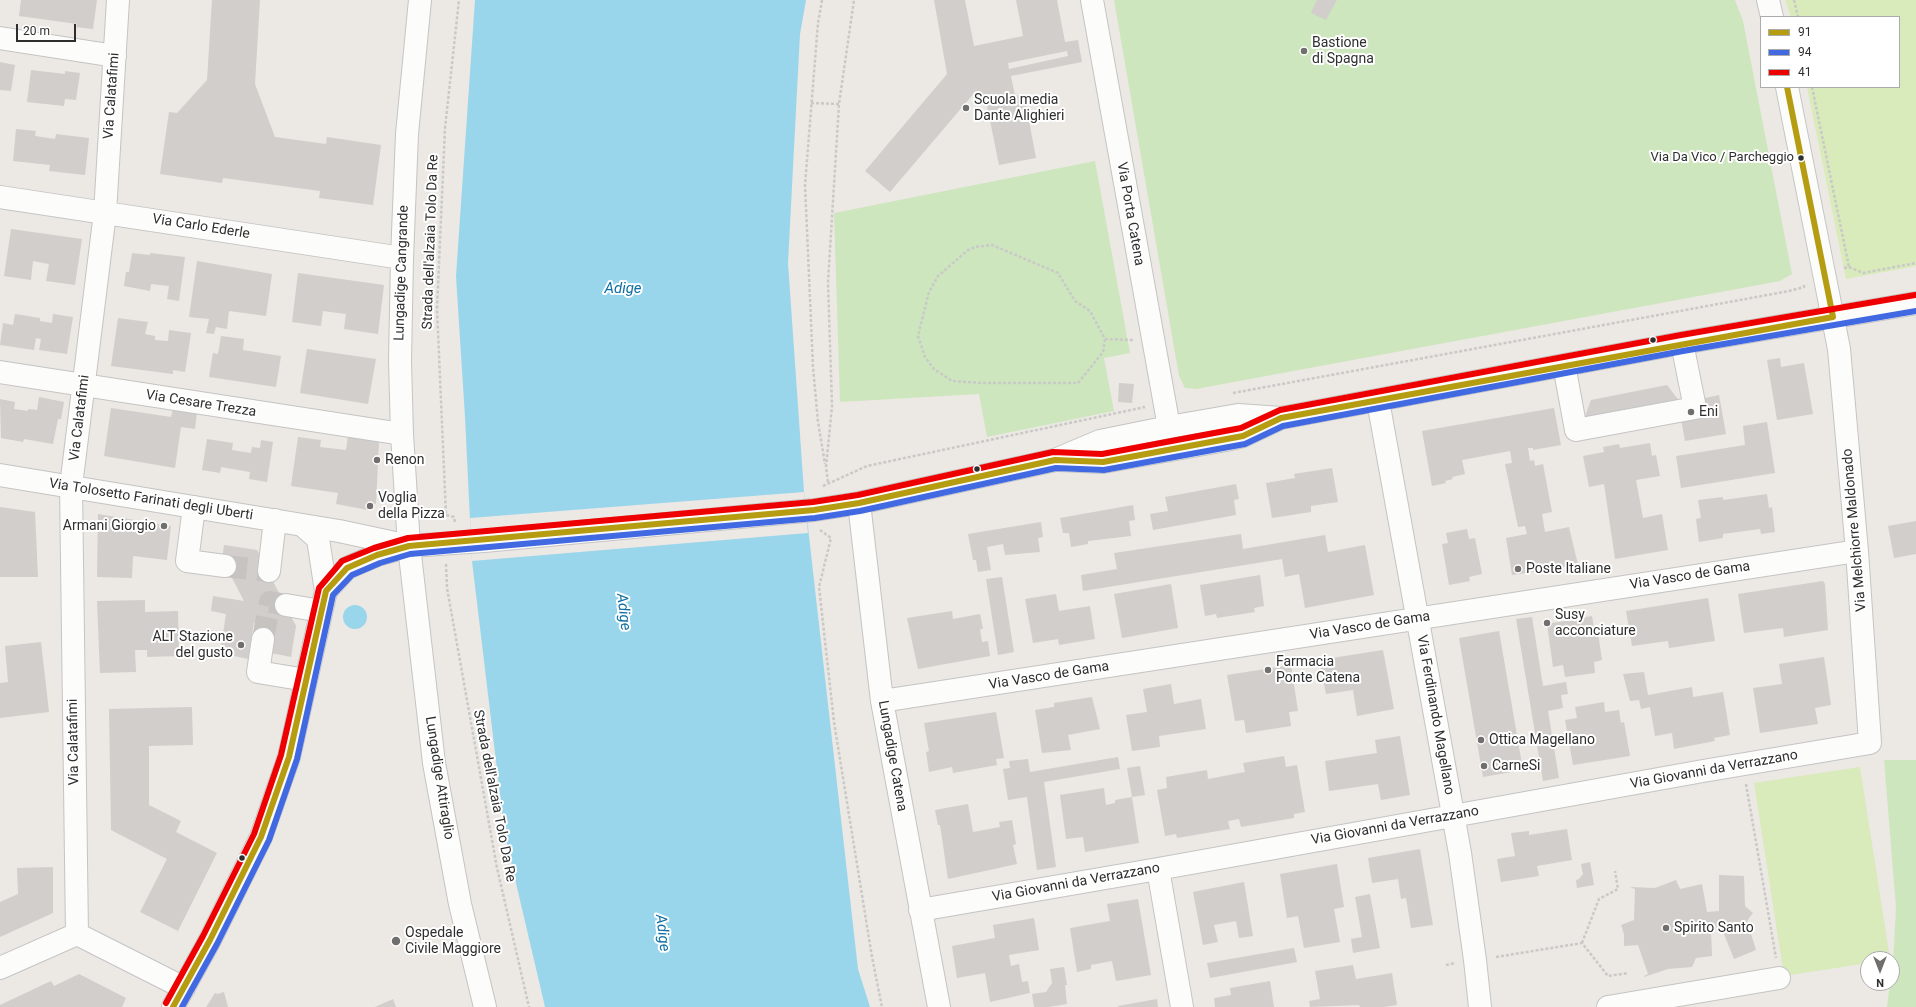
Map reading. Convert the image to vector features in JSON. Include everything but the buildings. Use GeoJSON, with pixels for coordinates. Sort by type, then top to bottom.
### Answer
{"type":"FeatureCollection","features":[{"type":"Feature","properties":{"kind":"street","name":"Via Calatafimi"},"geometry":{"type":"LineString","coordinates":[[77,934],[71,486],[104,213],[118,0]]}},
{"type":"Feature","properties":{"kind":"street","name":"Lungadige Cangrande"},"geometry":{"type":"LineString","coordinates":[[409,546],[402,434],[400,361],[402,258],[407,134],[420,0]]}},
{"type":"Feature","properties":{"kind":"street","name":"Via Porta Catena"},"geometry":{"type":"LineString","coordinates":[[1092,0],[1169,427]]}},
{"type":"Feature","properties":{"kind":"street"},"geometry":{"type":"LineString","coordinates":[[1768,0],[1772,16]]}},
{"type":"Feature","properties":{"kind":"street"},"geometry":{"type":"LineString","coordinates":[[0,38],[115,56]]}},
{"type":"Feature","properties":{"kind":"street","name":"Via Melchiorre Maldonado"},"geometry":{"type":"LineString","coordinates":[[1787,88],[1839,349],[1857,551],[1870,743]]}},
{"type":"Feature","properties":{"kind":"street","name":"Via Carlo Ederle"},"geometry":{"type":"LineString","coordinates":[[0,197],[402,258]]}},
{"type":"Feature","properties":{"kind":"street"},"geometry":{"type":"LineString","coordinates":[[1055,460],[1103,462],[1226,440],[1243,436],[1282,418],[1682,343],[1916,303]]}},
{"type":"Feature","properties":{"kind":"street"},"geometry":{"type":"LineString","coordinates":[[1564,365],[1576,430],[1695,408],[1682,343]]}},
{"type":"Feature","properties":{"kind":"street","name":"Via Cesare Trezza"},"geometry":{"type":"LineString","coordinates":[[0,372],[402,434]]}},
{"type":"Feature","properties":{"kind":"street","name":"Via Ferdinando Magellano"},"geometry":{"type":"LineString","coordinates":[[1378,400],[1453,816],[1475,960],[1480,1007]]}},
{"type":"Feature","properties":{"kind":"street"},"geometry":{"type":"LineString","coordinates":[[1055,460],[1100,441],[1169,427],[1238,415],[1282,418]]}},
{"type":"Feature","properties":{"kind":"street","name":"Via Tolosetto Farinati degli Uberti"},"geometry":{"type":"LineString","coordinates":[[0,475],[339,531],[409,546],[814,510],[860,504],[1055,460]]}},
{"type":"Feature","properties":{"kind":"street","name":"Lungadige Catena"},"geometry":{"type":"LineString","coordinates":[[860,504],[882,701],[939,1007]]}},
{"type":"Feature","properties":{"kind":"street"},"geometry":{"type":"LineString","coordinates":[[194,507],[187,561],[226,566]]}},
{"type":"Feature","properties":{"kind":"street"},"geometry":{"type":"LineString","coordinates":[[268,571],[275,520]]}},
{"type":"Feature","properties":{"kind":"street"},"geometry":{"type":"LineString","coordinates":[[173,1007],[210,940],[262,837],[288,757],[323,601],[318,539],[302,525]]}},
{"type":"Feature","properties":{"kind":"street"},"geometry":{"type":"LineString","coordinates":[[286,605],[323,601],[347,568],[377,555],[409,546]]}},
{"type":"Feature","properties":{"kind":"street","name":"Lungadige Attiraglio"},"geometry":{"type":"LineString","coordinates":[[409,546],[434,764],[460,904],[485,1007]]}},
{"type":"Feature","properties":{"kind":"street","name":"Via Vasco de Gama"},"geometry":{"type":"LineString","coordinates":[[882,701],[1857,551]]}},
{"type":"Feature","properties":{"kind":"street"},"geometry":{"type":"LineString","coordinates":[[263,639],[258,672],[306,680]]}},
{"type":"Feature","properties":{"kind":"street","name":"Via Giovanni da Verrazzano"},"geometry":{"type":"LineString","coordinates":[[920,910],[1158,869],[1703,771],[1870,743]]}},
{"type":"Feature","properties":{"kind":"street"},"geometry":{"type":"LineString","coordinates":[[1158,869],[1182,1007]]}},
{"type":"Feature","properties":{"kind":"street"},"geometry":{"type":"LineString","coordinates":[[0,968],[77,934],[184,988]]}},
{"type":"Feature","properties":{"kind":"street"},"geometry":{"type":"LineString","coordinates":[[1608,1007],[1661,1003],[1779,978]]}},
{"type":"Feature","properties":{"kind":"path","name":"Strada dell'alzaia Tolo Da Re"},"geometry":{"type":"LineString","coordinates":[[459,0],[445,128],[437,309],[446,515],[454,517],[454,542],[445,565],[447,588],[497,868],[530,1007]]}},
{"type":"Feature","properties":{"kind":"path"},"geometry":{"type":"LineString","coordinates":[[822,0],[818,23],[805,185],[813,367],[818,422],[828,482]]}},
{"type":"Feature","properties":{"kind":"path"},"geometry":{"type":"LineString","coordinates":[[826,467],[832,406],[828,282],[840,104],[854,0]]}},
{"type":"Feature","properties":{"kind":"path"},"geometry":{"type":"LineString","coordinates":[[1794,0],[1798,16]]}},
{"type":"Feature","properties":{"kind":"path"},"geometry":{"type":"LineString","coordinates":[[1812,88],[1849,267],[1863,272],[1916,263]]}},
{"type":"Feature","properties":{"kind":"path"},"geometry":{"type":"LineString","coordinates":[[811,103],[840,104]]}},
{"type":"Feature","properties":{"kind":"path"},"geometry":{"type":"LineString","coordinates":[[992,245],[1058,273],[1075,301],[1090,311],[1105,339],[1103,352],[1078,383],[983,383],[952,381],[934,369],[925,357],[918,336],[929,292],[938,276],[968,250],[975,247],[992,245]]}},
{"type":"Feature","properties":{"kind":"path"},"geometry":{"type":"LineString","coordinates":[[1225,394],[1789,291],[1804,287],[1804,282]]}},
{"type":"Feature","properties":{"kind":"path"},"geometry":{"type":"LineString","coordinates":[[1105,339],[1128,341]]}},
{"type":"Feature","properties":{"kind":"path"},"geometry":{"type":"LineString","coordinates":[[818,489],[828,482],[867,466],[1146,407],[1145,400]]}},
{"type":"Feature","properties":{"kind":"path"},"geometry":{"type":"LineString","coordinates":[[832,538],[819,587],[834,722],[872,957],[882,1007]]}},
{"type":"Feature","properties":{"kind":"path"},"geometry":{"type":"LineString","coordinates":[[1748,795],[1779,978]]}},
{"type":"Feature","properties":{"kind":"path"},"geometry":{"type":"LineString","coordinates":[[1582,943],[1599,899],[1618,889],[1615,871]]}},
{"type":"Feature","properties":{"kind":"path"},"geometry":{"type":"LineString","coordinates":[[1446,965],[1582,943]]}},
{"type":"Feature","properties":{"kind":"path"},"geometry":{"type":"LineString","coordinates":[[1582,943],[1608,976],[1628,973]]}},
{"type":"Feature","properties":{"kind":"green space"},"geometry":{"type":"Polygon","coordinates":[[[1114,0],[1735,0],[1743,21],[1792,274],[1780,281],[1196,389],[1185,388],[1179,376],[1114,0]]]}},
{"type":"Feature","properties":{"kind":"green space"},"geometry":{"type":"Polygon","coordinates":[[[1785,0],[1916,0],[1916,266],[1846,279],[1807,88],[1900,88],[1900,16],[1791,16],[1785,0]]]}},
{"type":"Feature","properties":{"kind":"green space"},"geometry":{"type":"Polygon","coordinates":[[[1095,161],[1130,353],[1104,358],[1114,411],[987,437],[979,394],[840,402],[834,213],[1095,161]]]}},
{"type":"Feature","properties":{"kind":"green space"},"geometry":{"type":"Polygon","coordinates":[[[1884,760],[1916,760],[1916,1007],[1887,1007],[1889,991],[1900,991],[1900,951],[1894,951],[1896,907],[1884,760]]]}},
{"type":"Feature","properties":{"kind":"green space"},"geometry":{"type":"Polygon","coordinates":[[[1860,767],[1889,951],[1860,951],[1860,964],[1784,976],[1754,783],[1860,767]]]}},
{"type":"Feature","properties":{"kind":"water","name":"Adige"},"geometry":{"type":"Polygon","coordinates":[[[475,0],[806,0],[800,34],[788,263],[804,492],[858,969],[870,1007],[545,1007],[505,836],[472,561],[456,276],[475,0]]]}},
{"type":"Feature","properties":{"kind":"water"},"geometry":{"type":"Polygon","coordinates":[[[355,605],[363,609],[367,617],[363,625],[355,629],[347,625],[343,617],[347,609],[355,605]]]}},
{"type":"Feature","properties":{"kind":"pier"},"geometry":{"type":"Polygon","coordinates":[[[804,492],[808,533],[472,561],[470,518],[804,492]]]}},
{"type":"Feature","properties":{"kind":"tunnel"},"geometry":{"type":"LineString","coordinates":[[225,566],[269,571]]}},
{"type":"Feature","properties":{"kind":"tunnel"},"geometry":{"type":"LineString","coordinates":[[263,639],[270,602],[286,605]]}},
{"type":"Feature","properties":{"kind":"transit line","name":"91"},"geometry":{"type":"LineString","coordinates":[[1787,88],[1833,317]]}},
{"type":"Feature","properties":{"kind":"transit line","name":"41"},"geometry":{"type":"LineString","coordinates":[[166,1003],[203,936],[254,834],[281,755],[319,588],[342,561],[374,548],[408,538],[813,502],[858,495],[1053,452],[1102,454],[1241,428],[1280,410],[1681,335],[1915,295]]}},
{"type":"Feature","properties":{"kind":"transit line","name":"94"},"geometry":{"type":"LineString","coordinates":[[182,1007],[217,944],[269,840],[297,759],[333,595],[352,575],[380,563],[410,554],[815,518],[860,511],[1056,468],[1104,470],[1245,444],[1283,426],[1683,351],[1916,311]]}},
{"type":"Feature","properties":{"kind":"transit line","name":"91"},"geometry":{"type":"LineString","coordinates":[[173,1007],[210,940],[261,837],[289,757],[326,591],[347,568],[377,555],[409,546],[814,510],[859,503],[1055,460],[1103,462],[1243,436],[1281,418],[1833,317]]}},
{"type":"Feature","properties":{"kind":"place","name":"Bastione di Spagna"},"geometry":{"type":"Point","coordinates":[1304,51]}},
{"type":"Feature","properties":{"kind":"place","name":"Scuola media Dante Alighieri"},"geometry":{"type":"Point","coordinates":[966,108]}},
{"type":"Feature","properties":{"kind":"place","name":"Via Da Vico / Parcheggio"},"geometry":{"type":"Point","coordinates":[1801,158]}},
{"type":"Feature","properties":{"kind":"place","name":"Eni"},"geometry":{"type":"Point","coordinates":[1691,412]}},
{"type":"Feature","properties":{"kind":"place","name":"Renon"},"geometry":{"type":"Point","coordinates":[377,460]}},
{"type":"Feature","properties":{"kind":"place","name":"Voglia della Pizza"},"geometry":{"type":"Point","coordinates":[370,506]}},
{"type":"Feature","properties":{"kind":"place","name":"Armani Giorgio"},"geometry":{"type":"Point","coordinates":[164,526]}},
{"type":"Feature","properties":{"kind":"place","name":"Poste Italiane"},"geometry":{"type":"Point","coordinates":[1518,569]}},
{"type":"Feature","properties":{"kind":"place","name":"Susy acconciature"},"geometry":{"type":"Point","coordinates":[1547,623]}},
{"type":"Feature","properties":{"kind":"place","name":"ALT Stazione del gusto"},"geometry":{"type":"Point","coordinates":[241,645]}},
{"type":"Feature","properties":{"kind":"place","name":"Farmacia Ponte Catena"},"geometry":{"type":"Point","coordinates":[1268,670]}},
{"type":"Feature","properties":{"kind":"place","name":"Ottica Magellano"},"geometry":{"type":"Point","coordinates":[1481,740]}},
{"type":"Feature","properties":{"kind":"place","name":"CarneSi"},"geometry":{"type":"Point","coordinates":[1484,766]}},
{"type":"Feature","properties":{"kind":"place","name":"Spirito Santo"},"geometry":{"type":"Point","coordinates":[1666,928]}},
{"type":"Feature","properties":{"kind":"place","name":"Ospedale Civile Maggiore"},"geometry":{"type":"Point","coordinates":[396,941]}}]}
